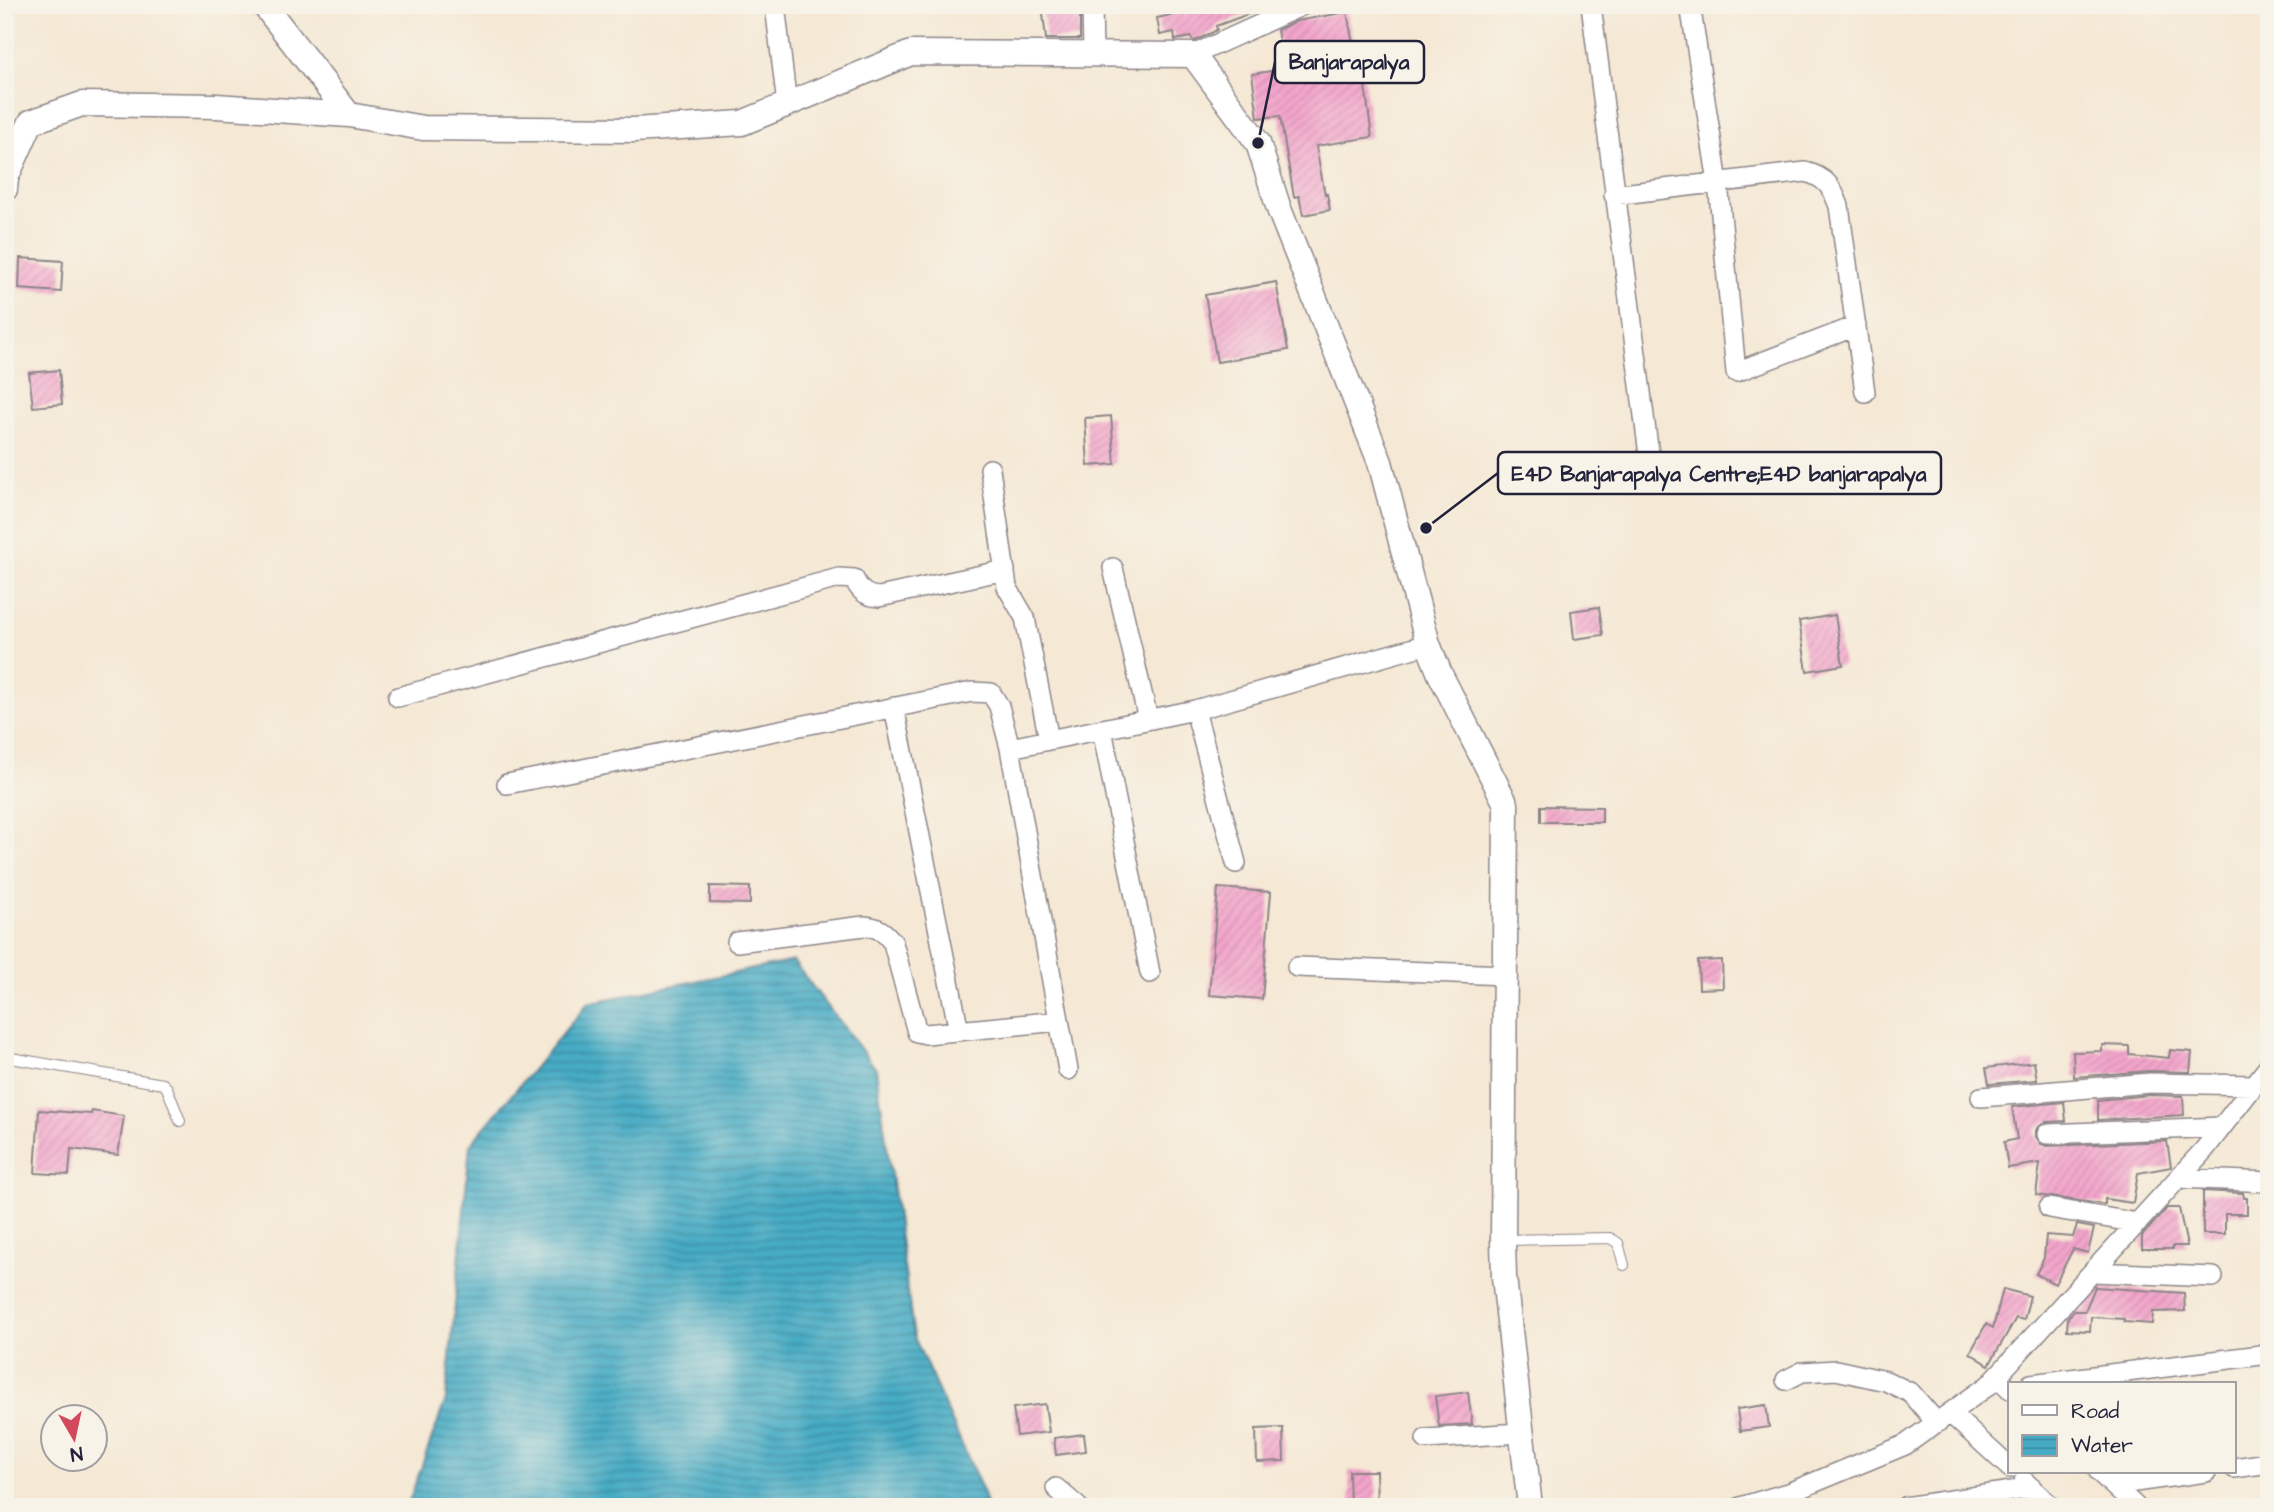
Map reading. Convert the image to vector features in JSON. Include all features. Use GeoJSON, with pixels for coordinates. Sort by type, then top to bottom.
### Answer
{"type":"FeatureCollection","features":[{"type":"Feature","properties":{"kind":"street"},"geometry":{"type":"LineString","coordinates":[[264,5],[349,116]]}},
{"type":"Feature","properties":{"kind":"street"},"geometry":{"type":"LineString","coordinates":[[775,5],[787,105]]}},
{"type":"Feature","properties":{"kind":"street"},"geometry":{"type":"LineString","coordinates":[[1092,5],[1093,55]]}},
{"type":"Feature","properties":{"kind":"street"},"geometry":{"type":"LineString","coordinates":[[1591,5],[1652,478]]}},
{"type":"Feature","properties":{"kind":"street"},"geometry":{"type":"LineString","coordinates":[[5,189],[6,178],[31,122],[82,104],[216,106],[349,116],[423,128],[634,130],[742,123],[911,53],[1193,55],[1296,7]]}},
{"type":"Feature","properties":{"kind":"street"},"geometry":{"type":"LineString","coordinates":[[1691,11],[1718,183],[1736,372],[1856,326]]}},
{"type":"Feature","properties":{"kind":"street"},"geometry":{"type":"LineString","coordinates":[[1193,55],[1258,143],[1279,209],[1380,462],[1428,644],[1440,674],[1506,804],[1504,1277],[1530,1507]]}},
{"type":"Feature","properties":{"kind":"street"},"geometry":{"type":"LineString","coordinates":[[1614,195],[1805,172],[1821,176],[1832,188],[1839,206],[1865,393]]}},
{"type":"Feature","properties":{"kind":"street"},"geometry":{"type":"LineString","coordinates":[[990,469],[1009,593],[1025,618],[1049,740]]}},
{"type":"Feature","properties":{"kind":"street"},"geometry":{"type":"LineString","coordinates":[[1113,568],[1147,719]]}},
{"type":"Feature","properties":{"kind":"street"},"geometry":{"type":"LineString","coordinates":[[398,697],[839,578],[854,579],[860,591],[879,597],[1005,570]]}},
{"type":"Feature","properties":{"kind":"street"},"geometry":{"type":"LineString","coordinates":[[1010,748],[1195,710],[1428,644]]}},
{"type":"Feature","properties":{"kind":"street"},"geometry":{"type":"LineString","coordinates":[[507,784],[972,692],[991,693],[999,706],[1010,748],[1068,1070]]}},
{"type":"Feature","properties":{"kind":"street"},"geometry":{"type":"LineString","coordinates":[[894,707],[959,1031]]}},
{"type":"Feature","properties":{"kind":"street"},"geometry":{"type":"LineString","coordinates":[[1195,710],[1236,863]]}},
{"type":"Feature","properties":{"kind":"street"},"geometry":{"type":"LineString","coordinates":[[1102,729],[1150,973]]}},
{"type":"Feature","properties":{"kind":"street"},"geometry":{"type":"LineString","coordinates":[[737,942],[864,926],[876,927],[893,943],[913,1027],[917,1032],[921,1034],[1059,1021]]}},
{"type":"Feature","properties":{"kind":"street"},"geometry":{"type":"LineString","coordinates":[[1297,967],[1506,975]]}},
{"type":"Feature","properties":{"kind":"street"},"geometry":{"type":"LineString","coordinates":[[1740,1507],[1769,1503],[1905,1446],[1989,1385],[2003,1383],[2093,1272],[2222,1127],[2269,1066]]}},
{"type":"Feature","properties":{"kind":"street"},"geometry":{"type":"LineString","coordinates":[[1981,1097],[2150,1083],[2255,1085]]}},
{"type":"Feature","properties":{"kind":"street"},"geometry":{"type":"LineString","coordinates":[[2047,1134],[2222,1127]]}},
{"type":"Feature","properties":{"kind":"street"},"geometry":{"type":"LineString","coordinates":[[2179,1178],[2269,1182]]}},
{"type":"Feature","properties":{"kind":"street"},"geometry":{"type":"LineString","coordinates":[[2049,1208],[2138,1223]]}},
{"type":"Feature","properties":{"kind":"street"},"geometry":{"type":"LineString","coordinates":[[2093,1272],[2213,1277]]}},
{"type":"Feature","properties":{"kind":"street"},"geometry":{"type":"LineString","coordinates":[[2048,1382],[2269,1354]]}},
{"type":"Feature","properties":{"kind":"street"},"geometry":{"type":"LineString","coordinates":[[1786,1380],[1802,1372],[1836,1370],[1885,1381],[1911,1393],[2008,1467]]}},
{"type":"Feature","properties":{"kind":"street"},"geometry":{"type":"LineString","coordinates":[[1426,1439],[1520,1433]]}},
{"type":"Feature","properties":{"kind":"street"},"geometry":{"type":"LineString","coordinates":[[2236,1468],[2269,1463]]}},
{"type":"Feature","properties":{"kind":"street"},"geometry":{"type":"LineString","coordinates":[[2016,1474],[2052,1507]]}},
{"type":"Feature","properties":{"kind":"street"},"geometry":{"type":"LineString","coordinates":[[2106,1478],[2173,1474]]}},
{"type":"Feature","properties":{"kind":"street"},"geometry":{"type":"LineString","coordinates":[[2106,1478],[2136,1507]]}},
{"type":"Feature","properties":{"kind":"street"},"geometry":{"type":"LineString","coordinates":[[1056,1488],[1078,1507]]}},
{"type":"Feature","properties":{"kind":"street"},"geometry":{"type":"LineString","coordinates":[[1905,1507],[2032,1489]]}},
{"type":"Feature","properties":{"kind":"lane"},"geometry":{"type":"LineString","coordinates":[[5,1057],[163,1084],[180,1121]]}},
{"type":"Feature","properties":{"kind":"lane"},"geometry":{"type":"LineString","coordinates":[[1503,1240],[1610,1238],[1618,1243],[1624,1265]]}},
{"type":"Feature","properties":{"kind":"water"},"geometry":{"type":"Polygon","coordinates":[[[793,961],[876,1069],[914,1337],[981,1487],[987,1507],[407,1507],[446,1399],[470,1145],[588,1003],[793,961]]]}},
{"type":"Feature","properties":{"kind":"building"},"geometry":{"type":"Polygon","coordinates":[[[1042,5],[1080,5],[1080,39],[1046,39],[1042,5]]]}},
{"type":"Feature","properties":{"kind":"building"},"geometry":{"type":"Polygon","coordinates":[[[1183,5],[1270,6],[1216,26],[1217,30],[1195,41],[1191,37],[1175,40],[1174,32],[1160,35],[1157,18],[1171,15],[1170,11],[1184,8],[1183,5]]]}},
{"type":"Feature","properties":{"kind":"building"},"geometry":{"type":"Polygon","coordinates":[[[1347,12],[1354,50],[1360,49],[1372,137],[1316,146],[1330,210],[1303,215],[1299,196],[1294,197],[1280,116],[1258,118],[1252,74],[1284,69],[1277,30],[1297,21],[1347,12]]]}},
{"type":"Feature","properties":{"kind":"building"},"geometry":{"type":"Polygon","coordinates":[[[20,258],[63,261],[61,292],[19,289],[20,258]]]}},
{"type":"Feature","properties":{"kind":"building"},"geometry":{"type":"Polygon","coordinates":[[[1276,282],[1288,350],[1217,362],[1205,295],[1276,282]]]}},
{"type":"Feature","properties":{"kind":"building"},"geometry":{"type":"Polygon","coordinates":[[[59,370],[62,404],[33,407],[29,373],[59,370]]]}},
{"type":"Feature","properties":{"kind":"building"},"geometry":{"type":"Polygon","coordinates":[[[1111,416],[1115,464],[1088,466],[1085,418],[1111,416]]]}},
{"type":"Feature","properties":{"kind":"building"},"geometry":{"type":"Polygon","coordinates":[[[1599,607],[1603,635],[1574,639],[1571,611],[1599,607]]]}},
{"type":"Feature","properties":{"kind":"building"},"geometry":{"type":"Polygon","coordinates":[[[1835,615],[1843,665],[1807,671],[1799,621],[1835,615]]]}},
{"type":"Feature","properties":{"kind":"building"},"geometry":{"type":"Polygon","coordinates":[[[1541,806],[1602,807],[1602,822],[1541,822],[1541,806]]]}},
{"type":"Feature","properties":{"kind":"building"},"geometry":{"type":"Polygon","coordinates":[[[710,886],[750,887],[750,904],[710,903],[710,886]]]}},
{"type":"Feature","properties":{"kind":"building"},"geometry":{"type":"Polygon","coordinates":[[[1218,888],[1271,892],[1262,999],[1209,995],[1218,888]]]}},
{"type":"Feature","properties":{"kind":"building"},"geometry":{"type":"Polygon","coordinates":[[[1722,960],[1723,988],[1699,989],[1698,961],[1722,960]]]}},
{"type":"Feature","properties":{"kind":"building"},"geometry":{"type":"Polygon","coordinates":[[[2102,1045],[2129,1046],[2129,1054],[2169,1058],[2170,1050],[2192,1052],[2190,1072],[2149,1071],[2074,1077],[2073,1052],[2102,1051],[2102,1045]]]}},
{"type":"Feature","properties":{"kind":"building"},"geometry":{"type":"Polygon","coordinates":[[[2034,1062],[2037,1080],[1989,1084],[1986,1068],[2034,1062]]]}},
{"type":"Feature","properties":{"kind":"building"},"geometry":{"type":"Polygon","coordinates":[[[2150,1095],[2183,1096],[2184,1115],[2098,1120],[2098,1100],[2150,1095]]]}},
{"type":"Feature","properties":{"kind":"building"},"geometry":{"type":"Polygon","coordinates":[[[2064,1102],[2066,1121],[2046,1122],[2037,1128],[2035,1135],[2041,1144],[2047,1146],[2167,1141],[2171,1167],[2138,1173],[2133,1203],[2105,1199],[2105,1204],[2101,1204],[2036,1195],[2040,1163],[2008,1168],[2004,1142],[2017,1139],[2012,1107],[2064,1102]]]}},
{"type":"Feature","properties":{"kind":"building"},"geometry":{"type":"Polygon","coordinates":[[[39,1110],[91,1114],[92,1111],[124,1116],[118,1155],[71,1149],[69,1175],[35,1173],[39,1110]]]}},
{"type":"Feature","properties":{"kind":"building"},"geometry":{"type":"Polygon","coordinates":[[[2203,1191],[2243,1193],[2244,1198],[2247,1198],[2247,1214],[2225,1214],[2225,1234],[2203,1234],[2203,1191]]]}},
{"type":"Feature","properties":{"kind":"building"},"geometry":{"type":"Polygon","coordinates":[[[2167,1208],[2179,1208],[2187,1246],[2142,1249],[2142,1236],[2167,1208]]]}},
{"type":"Feature","properties":{"kind":"building"},"geometry":{"type":"Polygon","coordinates":[[[2077,1225],[2094,1228],[2088,1253],[2073,1249],[2055,1284],[2036,1274],[2044,1258],[2046,1235],[2073,1237],[2077,1225]]]}},
{"type":"Feature","properties":{"kind":"building"},"geometry":{"type":"Polygon","coordinates":[[[2095,1287],[2184,1293],[2185,1311],[2153,1312],[2152,1324],[2091,1317],[2090,1331],[2067,1330],[2068,1317],[2074,1311],[2085,1311],[2095,1287]]]}},
{"type":"Feature","properties":{"kind":"building"},"geometry":{"type":"Polygon","coordinates":[[[2003,1289],[2030,1296],[2024,1320],[2016,1318],[1989,1365],[1970,1353],[1986,1324],[1993,1328],[2003,1289]]]}},
{"type":"Feature","properties":{"kind":"building"},"geometry":{"type":"Polygon","coordinates":[[[1468,1392],[1472,1424],[1439,1426],[1435,1396],[1468,1392]]]}},
{"type":"Feature","properties":{"kind":"building"},"geometry":{"type":"Polygon","coordinates":[[[1045,1404],[1049,1432],[1017,1436],[1013,1408],[1045,1404]]]}},
{"type":"Feature","properties":{"kind":"building"},"geometry":{"type":"Polygon","coordinates":[[[1766,1405],[1769,1427],[1740,1431],[1737,1409],[1766,1405]]]}},
{"type":"Feature","properties":{"kind":"building"},"geometry":{"type":"Polygon","coordinates":[[[1283,1428],[1284,1461],[1257,1462],[1256,1429],[1283,1428]]]}},
{"type":"Feature","properties":{"kind":"building"},"geometry":{"type":"Polygon","coordinates":[[[1084,1434],[1086,1451],[1056,1455],[1054,1438],[1084,1434]]]}},
{"type":"Feature","properties":{"kind":"building"},"geometry":{"type":"Polygon","coordinates":[[[1349,1471],[1376,1471],[1377,1506],[1350,1507],[1349,1471]]]}},
{"type":"Feature","properties":{"kind":"place","name":"Banjarapalya"},"geometry":{"type":"Point","coordinates":[1258,143]}},
{"type":"Feature","properties":{"kind":"place","name":"E4D Banjarapalya Centre;E4D banjarapalya"},"geometry":{"type":"Point","coordinates":[1426,528]}}]}
